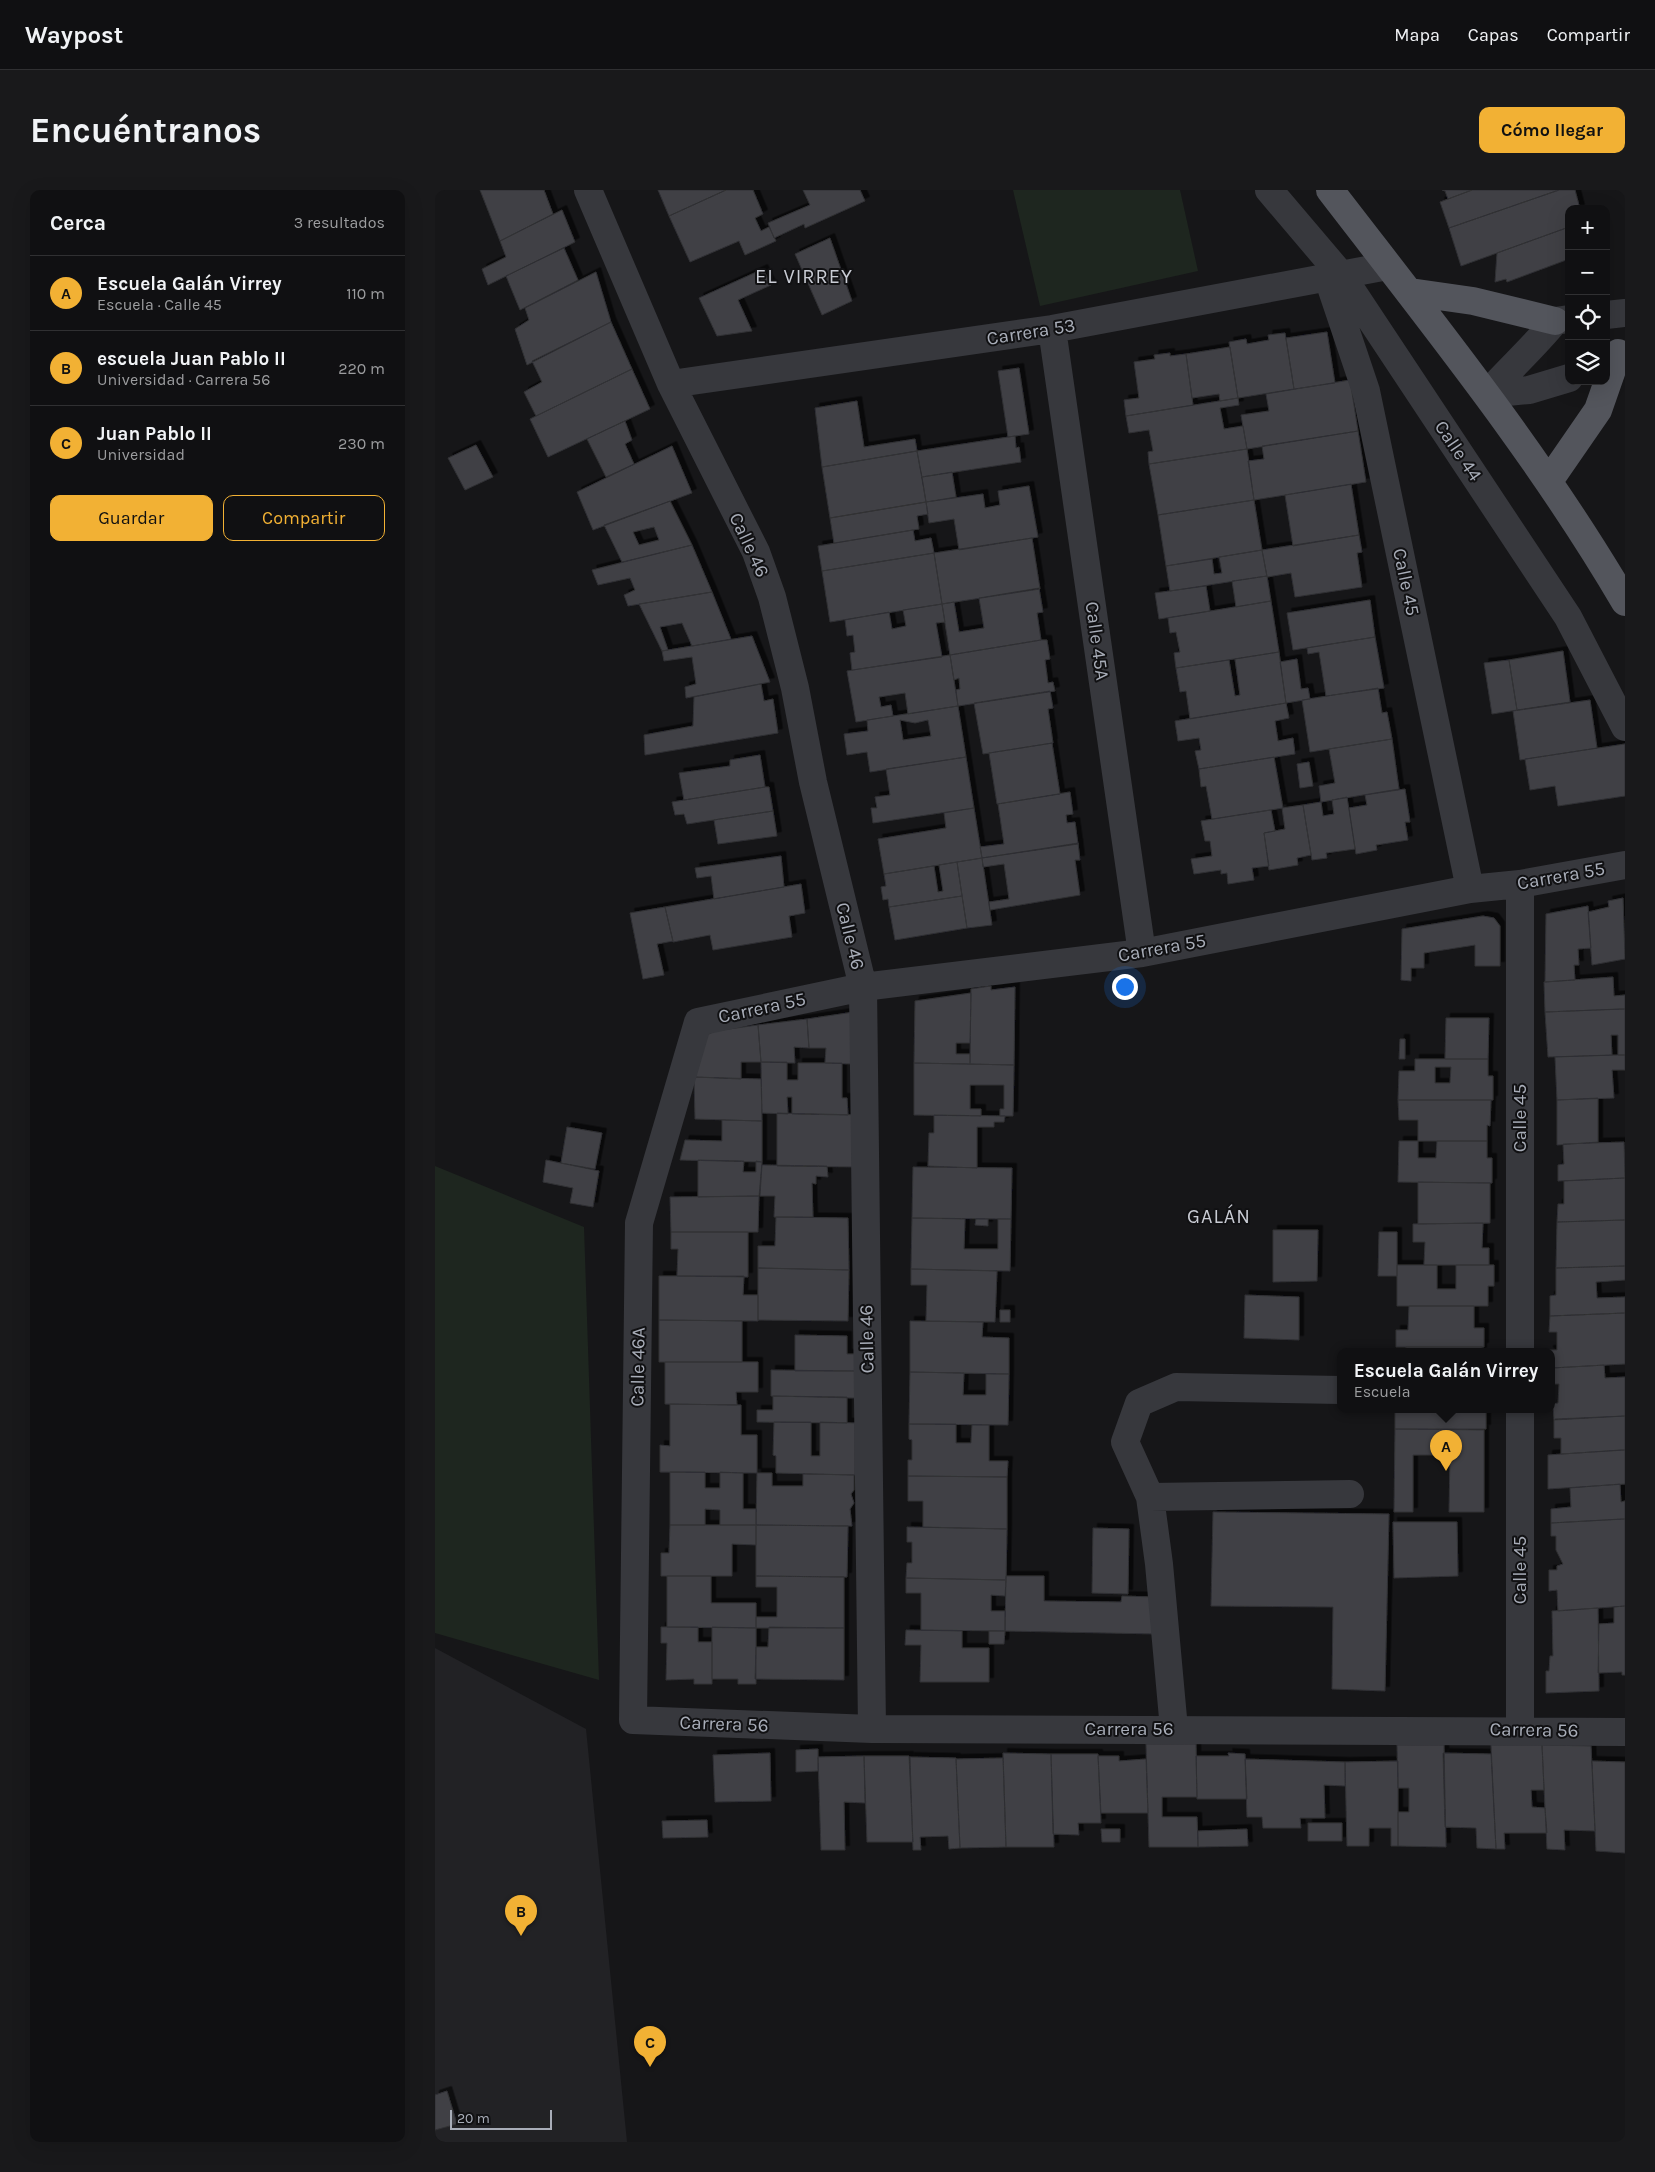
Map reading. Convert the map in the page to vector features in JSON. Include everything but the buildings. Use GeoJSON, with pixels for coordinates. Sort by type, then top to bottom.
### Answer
{"type":"FeatureCollection","features":[{"type":"Feature","properties":{"kind":"main road"},"geometry":{"type":"LineString","coordinates":[[1331,190],[1487,394],[1549,481],[1625,602]]}},
{"type":"Feature","properties":{"kind":"main road"},"geometry":{"type":"LineString","coordinates":[[1410,292],[1473,300],[1562,320]]}},
{"type":"Feature","properties":{"kind":"main road"},"geometry":{"type":"LineString","coordinates":[[1549,481],[1598,410],[1616,353]]}},
{"type":"Feature","properties":{"kind":"street","name":"Calle 46"},"geometry":{"type":"LineString","coordinates":[[588,190],[671,384],[756,552],[772,596],[795,688],[813,782],[863,987],[872,1729]]}},
{"type":"Feature","properties":{"kind":"street","name":"Calle 44"},"geometry":{"type":"LineString","coordinates":[[1269,190],[1335,277],[1568,617],[1625,727]]}},
{"type":"Feature","properties":{"kind":"street","name":"Carrera 53"},"geometry":{"type":"LineString","coordinates":[[671,384],[1052,329],[1389,266]]}},
{"type":"Feature","properties":{"kind":"street","name":"Calle 45"},"geometry":{"type":"LineString","coordinates":[[1335,277],[1366,391],[1470,889]]}},
{"type":"Feature","properties":{"kind":"street"},"geometry":{"type":"LineString","coordinates":[[1610,315],[1625,313]]}},
{"type":"Feature","properties":{"kind":"street"},"geometry":{"type":"LineString","coordinates":[[1487,394],[1517,360],[1562,320]]}},
{"type":"Feature","properties":{"kind":"street","name":"Calle 45A"},"geometry":{"type":"LineString","coordinates":[[1052,329],[1142,953]]}},
{"type":"Feature","properties":{"kind":"street"},"geometry":{"type":"LineString","coordinates":[[1487,394],[1529,390],[1565,379]]}},
{"type":"Feature","properties":{"kind":"street","name":"Carrera 55"},"geometry":{"type":"LineString","coordinates":[[698,1022],[863,987],[1142,953],[1470,889],[1520,884],[1625,865]]}},
{"type":"Feature","properties":{"kind":"street","name":"Calle 45"},"geometry":{"type":"LineString","coordinates":[[1520,884],[1520,1348]]}},
{"type":"Feature","properties":{"kind":"street","name":"Calle 46A"},"geometry":{"type":"LineString","coordinates":[[633,1720],[639,1223],[698,1022]]}},
{"type":"Feature","properties":{"kind":"street"},"geometry":{"type":"LineString","coordinates":[[1174,1729],[1159,1564],[1150,1498],[1125,1442],[1139,1403],[1176,1387],[1337,1390]]}},
{"type":"Feature","properties":{"kind":"street","name":"Calle 45"},"geometry":{"type":"LineString","coordinates":[[1520,1413],[1520,1730]]}},
{"type":"Feature","properties":{"kind":"street"},"geometry":{"type":"LineString","coordinates":[[1150,1498],[1350,1494]]}},
{"type":"Feature","properties":{"kind":"street","name":"Carrera 56"},"geometry":{"type":"LineString","coordinates":[[633,1720],[872,1729],[1520,1730],[1625,1732]]}},
{"type":"Feature","properties":{"kind":"shaded area"},"geometry":{"type":"Polygon","coordinates":[[[1013,190],[1180,190],[1198,271],[1040,306],[1013,190]]]}},
{"type":"Feature","properties":{"kind":"shaded area"},"geometry":{"type":"Polygon","coordinates":[[[435,1166],[584,1227],[599,1680],[435,1633],[435,1166]]]}},
{"type":"Feature","properties":{"kind":"shaded area"},"geometry":{"type":"Polygon","coordinates":[[[435,1648],[586,1729],[627,2142],[435,2142],[435,1648]]]}},
{"type":"Feature","properties":{"kind":"place","name":"Escuela Galán Virrey"},"geometry":{"type":"Point","coordinates":[1446,1471]}},
{"type":"Feature","properties":{"kind":"place","name":"escuela Juan Pablo II"},"geometry":{"type":"Point","coordinates":[521,1936]}},
{"type":"Feature","properties":{"kind":"place","name":"Juan Pablo II"},"geometry":{"type":"Point","coordinates":[650,2067]}},
{"type":"Feature","properties":{"kind":"district","name":"EL VIRREY"},"geometry":{"type":"Point","coordinates":[804,276]}},
{"type":"Feature","properties":{"kind":"district","name":"GALÁN"},"geometry":{"type":"Point","coordinates":[1219,1216]}}]}
